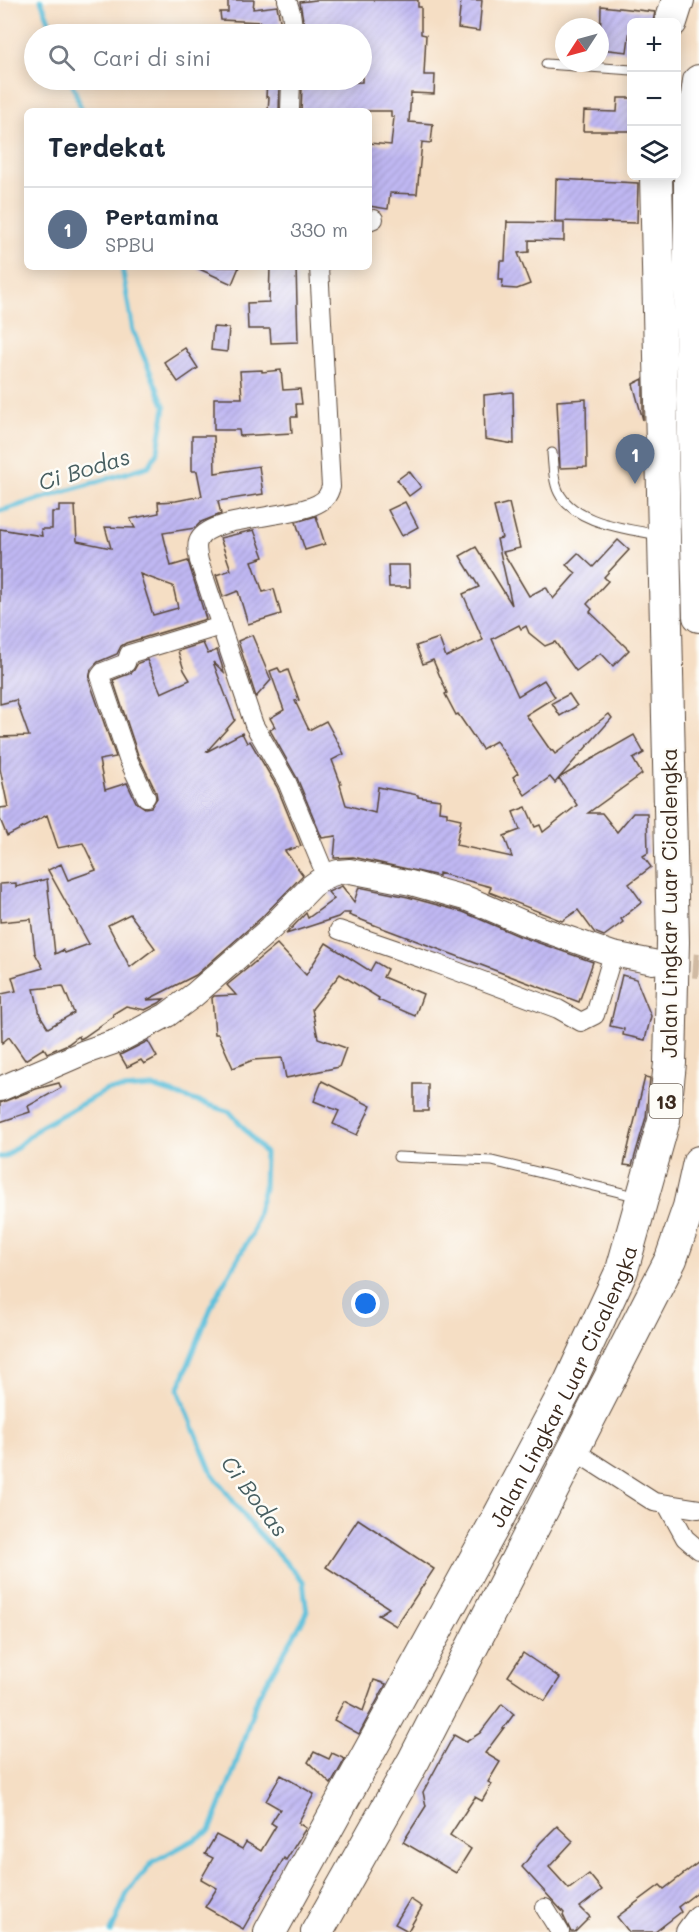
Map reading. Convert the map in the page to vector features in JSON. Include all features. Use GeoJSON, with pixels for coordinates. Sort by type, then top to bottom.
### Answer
{"type":"FeatureCollection","features":[{"type":"Feature","properties":{"kind":"highway"},"geometry":{"type":"LineString","coordinates":[[672,18],[678,0]]}},
{"type":"Feature","properties":{"kind":"highway"},"geometry":{"type":"LineString","coordinates":[[699,81],[690,148],[690,291],[699,616]]}},
{"type":"Feature","properties":{"kind":"highway","name":"Jalan Lingkar Luar Cicalengka"},"geometry":{"type":"LineString","coordinates":[[270,1932],[499,1516],[570,1382],[622,1270],[644,1199],[664,1120],[670,1063],[673,942],[656,180]]}},
{"type":"Feature","properties":{"kind":"highway","name":"Jalan Lingkar Luar Cicalengka"},"geometry":{"type":"LineString","coordinates":[[317,1932],[414,1760],[671,1259],[689,1207],[699,1162]]}},
{"type":"Feature","properties":{"kind":"street"},"geometry":{"type":"LineString","coordinates":[[287,0],[293,24]]}},
{"type":"Feature","properties":{"kind":"street"},"geometry":{"type":"LineString","coordinates":[[290,108],[291,90]]}},
{"type":"Feature","properties":{"kind":"street"},"geometry":{"type":"LineString","coordinates":[[319,270],[331,487],[327,497],[312,507],[216,526],[202,536],[197,543],[199,561],[254,725],[287,782],[326,876]]}},
{"type":"Feature","properties":{"kind":"street"},"geometry":{"type":"LineString","coordinates":[[146,797],[128,759],[100,676],[103,672],[126,663],[129,654],[221,626]]}},
{"type":"Feature","properties":{"kind":"street"},"geometry":{"type":"LineString","coordinates":[[0,1089],[85,1052],[120,1040],[167,1015],[194,995],[271,928],[312,886],[326,876],[351,871],[468,899],[524,923],[613,954],[653,962]]}},
{"type":"Feature","properties":{"kind":"street"},"geometry":{"type":"LineString","coordinates":[[339,930],[558,1009],[581,1022],[595,1015],[613,954]]}},
{"type":"Feature","properties":{"kind":"street"},"geometry":{"type":"LineString","coordinates":[[573,1450],[654,1502],[699,1509]]}},
{"type":"Feature","properties":{"kind":"street"},"geometry":{"type":"LineString","coordinates":[[667,1505],[685,1538],[699,1550]]}},
{"type":"Feature","properties":{"kind":"street"},"geometry":{"type":"LineString","coordinates":[[545,1908],[560,1932]]}},
{"type":"Feature","properties":{"kind":"street"},"geometry":{"type":"LineString","coordinates":[[688,1932],[699,1917]]}},
{"type":"Feature","properties":{"kind":"lane"},"geometry":{"type":"LineString","coordinates":[[546,64],[627,70]]}},
{"type":"Feature","properties":{"kind":"lane"},"geometry":{"type":"LineString","coordinates":[[552,453],[556,487],[568,505],[582,515],[614,526],[663,536]]}},
{"type":"Feature","properties":{"kind":"lane"},"geometry":{"type":"LineString","coordinates":[[398,1157],[492,1161],[644,1199]]}},
{"type":"Feature","properties":{"kind":"building"},"geometry":{"type":"Polygon","coordinates":[[[228,0],[254,0],[253,9],[277,6],[281,24],[221,20],[220,12],[228,12],[228,0]]]}},
{"type":"Feature","properties":{"kind":"building"},"geometry":{"type":"Polygon","coordinates":[[[418,0],[418,7],[421,7],[421,34],[426,35],[424,75],[435,75],[434,94],[411,93],[409,122],[433,124],[431,143],[422,142],[417,194],[390,193],[388,209],[372,206],[372,143],[391,145],[394,117],[391,117],[391,111],[372,111],[372,108],[301,108],[302,90],[372,90],[372,24],[304,24],[300,2],[418,0]]]}},
{"type":"Feature","properties":{"kind":"building"},"geometry":{"type":"Polygon","coordinates":[[[461,0],[482,0],[479,31],[458,28],[461,0]]]}},
{"type":"Feature","properties":{"kind":"building"},"geometry":{"type":"Polygon","coordinates":[[[601,6],[655,12],[654,18],[627,18],[627,52],[609,50],[609,18],[601,18],[601,6]]]}},
{"type":"Feature","properties":{"kind":"building"},"geometry":{"type":"Polygon","coordinates":[[[266,90],[280,90],[279,108],[268,108],[269,97],[266,97],[266,90]]]}},
{"type":"Feature","properties":{"kind":"building"},"geometry":{"type":"Polygon","coordinates":[[[618,98],[627,98],[627,131],[583,131],[584,111],[617,112],[618,98]]]}},
{"type":"Feature","properties":{"kind":"building"},"geometry":{"type":"Polygon","coordinates":[[[556,179],[638,183],[637,223],[555,221],[556,179]]]}},
{"type":"Feature","properties":{"kind":"building"},"geometry":{"type":"Polygon","coordinates":[[[507,220],[507,222],[564,223],[564,241],[529,240],[529,252],[518,253],[530,284],[517,289],[502,288],[503,280],[499,280],[500,261],[505,261],[507,220]]]}},
{"type":"Feature","properties":{"kind":"building"},"geometry":{"type":"Polygon","coordinates":[[[202,270],[238,270],[232,284],[202,270]]]}},
{"type":"Feature","properties":{"kind":"building"},"geometry":{"type":"Polygon","coordinates":[[[270,270],[296,270],[298,342],[271,343],[270,329],[248,329],[247,303],[269,302],[270,270]]]}},
{"type":"Feature","properties":{"kind":"building"},"geometry":{"type":"Polygon","coordinates":[[[213,327],[229,328],[227,352],[211,350],[213,327]]]}},
{"type":"Feature","properties":{"kind":"building"},"geometry":{"type":"Polygon","coordinates":[[[185,348],[198,368],[178,382],[164,362],[185,348]]]}},
{"type":"Feature","properties":{"kind":"building"},"geometry":{"type":"Polygon","coordinates":[[[262,370],[262,372],[281,370],[283,390],[300,389],[302,404],[296,404],[297,417],[291,417],[292,433],[240,436],[239,430],[214,430],[214,398],[242,398],[240,371],[262,370]]]}},
{"type":"Feature","properties":{"kind":"building"},"geometry":{"type":"Polygon","coordinates":[[[643,379],[643,420],[633,384],[643,379]]]}},
{"type":"Feature","properties":{"kind":"building"},"geometry":{"type":"Polygon","coordinates":[[[513,392],[514,444],[485,439],[484,395],[513,392]]]}},
{"type":"Feature","properties":{"kind":"building"},"geometry":{"type":"Polygon","coordinates":[[[586,399],[587,467],[560,468],[557,401],[586,399]]]}},
{"type":"Feature","properties":{"kind":"building"},"geometry":{"type":"Polygon","coordinates":[[[192,436],[214,436],[215,473],[259,466],[263,494],[218,501],[221,514],[201,522],[195,528],[163,533],[171,566],[188,561],[206,619],[126,643],[121,646],[117,654],[98,662],[91,669],[89,680],[116,757],[99,760],[105,790],[127,783],[136,802],[145,808],[151,807],[157,798],[138,755],[113,680],[131,673],[138,663],[147,660],[161,693],[190,680],[178,651],[203,643],[208,654],[217,650],[224,672],[213,662],[235,720],[206,752],[242,733],[247,743],[250,741],[277,787],[301,846],[285,851],[303,875],[261,918],[196,975],[147,1000],[164,999],[159,1003],[145,1010],[126,1006],[84,1037],[80,1039],[79,1036],[68,1044],[47,1053],[44,1048],[25,1060],[9,1037],[2,1043],[1,994],[16,991],[12,977],[43,968],[35,953],[31,919],[0,922],[0,884],[16,883],[16,887],[47,879],[55,954],[63,950],[65,953],[89,944],[48,870],[61,864],[68,880],[96,870],[83,843],[58,848],[47,815],[7,836],[0,819],[0,808],[8,807],[0,769],[0,737],[29,736],[16,700],[0,704],[0,529],[42,536],[41,529],[52,529],[52,512],[59,512],[59,506],[75,506],[77,541],[111,548],[105,527],[135,528],[130,519],[159,513],[158,502],[202,496],[197,471],[192,471],[192,436]],[[140,574],[153,615],[178,608],[173,586],[140,574]],[[130,914],[108,925],[130,967],[155,948],[130,914]],[[63,986],[34,989],[40,1015],[48,1028],[74,1013],[63,986]]]}},
{"type":"Feature","properties":{"kind":"building"},"geometry":{"type":"Polygon","coordinates":[[[409,471],[421,487],[409,496],[397,480],[409,471]]]}},
{"type":"Feature","properties":{"kind":"building"},"geometry":{"type":"Polygon","coordinates":[[[405,502],[418,527],[402,536],[388,510],[405,502]]]}},
{"type":"Feature","properties":{"kind":"building"},"geometry":{"type":"Polygon","coordinates":[[[509,503],[520,548],[503,552],[529,596],[546,587],[553,599],[576,573],[566,565],[578,553],[593,567],[618,540],[629,550],[604,577],[608,581],[587,604],[592,609],[590,612],[629,650],[613,666],[601,653],[576,671],[555,642],[545,646],[529,633],[526,626],[521,629],[519,625],[492,639],[518,696],[544,680],[555,697],[526,715],[555,754],[609,714],[612,718],[555,783],[550,777],[525,795],[513,777],[518,773],[496,741],[482,749],[458,714],[456,715],[445,694],[447,693],[433,660],[423,664],[416,646],[439,638],[446,657],[483,640],[463,594],[479,587],[460,556],[476,547],[512,605],[497,539],[502,538],[494,507],[509,503]]]}},
{"type":"Feature","properties":{"kind":"building"},"geometry":{"type":"Polygon","coordinates":[[[316,516],[325,544],[305,550],[296,522],[316,516]]]}},
{"type":"Feature","properties":{"kind":"building"},"geometry":{"type":"Polygon","coordinates":[[[254,530],[264,557],[252,561],[263,592],[274,589],[281,614],[248,624],[238,591],[223,597],[216,575],[231,570],[220,538],[254,530]]]}},
{"type":"Feature","properties":{"kind":"building"},"geometry":{"type":"Polygon","coordinates":[[[388,565],[409,565],[410,587],[389,587],[388,565]]]}},
{"type":"Feature","properties":{"kind":"building"},"geometry":{"type":"Polygon","coordinates":[[[252,635],[271,680],[256,697],[238,641],[252,635]]]}},
{"type":"Feature","properties":{"kind":"building"},"geometry":{"type":"Polygon","coordinates":[[[278,668],[281,673],[288,670],[299,700],[295,701],[309,730],[326,721],[344,754],[332,760],[346,805],[375,813],[378,787],[440,800],[439,811],[447,812],[447,816],[461,819],[456,845],[512,857],[504,836],[520,830],[513,812],[526,807],[535,827],[540,825],[543,832],[577,805],[559,778],[634,735],[644,753],[633,759],[642,774],[588,813],[602,813],[617,832],[633,813],[647,813],[648,853],[643,856],[651,867],[629,884],[642,902],[621,919],[623,922],[604,936],[594,932],[578,910],[562,921],[489,892],[491,887],[439,873],[439,876],[353,857],[334,858],[336,836],[322,838],[297,778],[270,730],[275,727],[270,718],[284,710],[270,671],[278,668]]]}},
{"type":"Feature","properties":{"kind":"building"},"geometry":{"type":"Polygon","coordinates":[[[569,694],[577,706],[560,716],[552,703],[569,694]]]}},
{"type":"Feature","properties":{"kind":"building"},"geometry":{"type":"Polygon","coordinates":[[[342,886],[354,902],[359,887],[408,897],[463,912],[519,936],[593,962],[579,1002],[377,926],[349,915],[350,913],[343,913],[338,917],[286,934],[306,913],[308,918],[334,899],[328,892],[342,886]]]}},
{"type":"Feature","properties":{"kind":"building"},"geometry":{"type":"Polygon","coordinates":[[[326,943],[370,971],[375,962],[387,969],[383,977],[423,994],[415,1016],[378,1000],[379,998],[340,974],[312,1009],[318,1038],[346,1048],[339,1067],[286,1078],[282,1058],[253,1060],[233,1068],[218,1034],[215,1034],[212,998],[236,995],[227,985],[277,944],[306,975],[326,943]]]}},
{"type":"Feature","properties":{"kind":"building"},"geometry":{"type":"Polygon","coordinates":[[[622,975],[636,979],[651,1016],[645,1040],[623,1035],[624,1029],[610,1026],[622,975]]]}},
{"type":"Feature","properties":{"kind":"building"},"geometry":{"type":"Polygon","coordinates":[[[148,1041],[157,1057],[144,1064],[141,1060],[127,1067],[120,1055],[148,1041]]]}},
{"type":"Feature","properties":{"kind":"building"},"geometry":{"type":"Polygon","coordinates":[[[645,1077],[650,1078],[646,1117],[632,1166],[624,1165],[645,1077]]]}},
{"type":"Feature","properties":{"kind":"building"},"geometry":{"type":"Polygon","coordinates":[[[322,1081],[371,1106],[357,1135],[333,1124],[339,1111],[314,1101],[322,1081]]]}},
{"type":"Feature","properties":{"kind":"building"},"geometry":{"type":"Polygon","coordinates":[[[59,1083],[61,1088],[28,1106],[30,1112],[0,1122],[0,1103],[59,1083]]]}},
{"type":"Feature","properties":{"kind":"building"},"geometry":{"type":"Polygon","coordinates":[[[414,1084],[428,1084],[428,1111],[414,1111],[414,1084]]]}},
{"type":"Feature","properties":{"kind":"building"},"geometry":{"type":"Polygon","coordinates":[[[358,1519],[434,1569],[396,1626],[378,1615],[389,1608],[326,1567],[358,1519]]]}},
{"type":"Feature","properties":{"kind":"building"},"geometry":{"type":"Polygon","coordinates":[[[523,1653],[560,1678],[545,1701],[508,1676],[523,1653]]]}},
{"type":"Feature","properties":{"kind":"building"},"geometry":{"type":"Polygon","coordinates":[[[374,1680],[386,1684],[359,1734],[334,1720],[344,1701],[363,1711],[374,1680]]]}},
{"type":"Feature","properties":{"kind":"building"},"geometry":{"type":"Polygon","coordinates":[[[502,1704],[514,1714],[485,1753],[500,1762],[488,1782],[492,1784],[482,1801],[475,1797],[450,1835],[471,1849],[456,1873],[403,1842],[426,1806],[423,1792],[454,1735],[466,1742],[480,1733],[502,1704]]]}},
{"type":"Feature","properties":{"kind":"building"},"geometry":{"type":"Polygon","coordinates":[[[314,1752],[329,1759],[332,1753],[345,1759],[331,1784],[308,1762],[314,1752]]]}},
{"type":"Feature","properties":{"kind":"building"},"geometry":{"type":"Polygon","coordinates":[[[281,1775],[314,1794],[298,1823],[306,1828],[286,1860],[284,1858],[243,1929],[205,1907],[217,1888],[201,1879],[213,1858],[205,1854],[216,1835],[242,1849],[246,1842],[261,1851],[276,1826],[271,1823],[280,1809],[266,1801],[281,1775]]]}},
{"type":"Feature","properties":{"kind":"building"},"geometry":{"type":"Polygon","coordinates":[[[557,1826],[573,1841],[549,1867],[569,1889],[589,1874],[602,1890],[580,1907],[590,1917],[575,1932],[571,1932],[564,1913],[522,1867],[540,1843],[557,1826]]]}},
{"type":"Feature","properties":{"kind":"building"},"geometry":{"type":"Polygon","coordinates":[[[699,1862],[699,1891],[678,1907],[681,1912],[655,1932],[629,1932],[617,1917],[660,1885],[664,1889],[699,1862]]]}},
{"type":"Feature","properties":{"kind":"building"},"geometry":{"type":"Polygon","coordinates":[[[410,1899],[422,1907],[408,1931],[395,1924],[410,1899]]]}},
{"type":"Feature","properties":{"kind":"waterway","name":"Ci Bodas"},"geometry":{"type":"LineString","coordinates":[[41,0],[50,24]]}},
{"type":"Feature","properties":{"kind":"waterway","name":"Ci Bodas"},"geometry":{"type":"LineString","coordinates":[[75,90],[81,108]]}},
{"type":"Feature","properties":{"kind":"waterway","name":"Ci Bodas"},"geometry":{"type":"LineString","coordinates":[[0,511],[149,466],[158,450],[165,407],[133,331],[123,270]]}},
{"type":"Feature","properties":{"kind":"waterway","name":"Ci Bodas"},"geometry":{"type":"LineString","coordinates":[[0,1157],[5,1157],[40,1127],[107,1090],[153,1087],[230,1112],[265,1153],[264,1188],[252,1234],[214,1300],[178,1390],[212,1473],[251,1525],[303,1581],[307,1613],[257,1698],[233,1773],[210,1831],[153,1862],[128,1891],[111,1932]]}},
{"type":"Feature","properties":{"kind":"tunnel"},"geometry":{"type":"LineString","coordinates":[[657,963],[699,966]]}},
{"type":"Feature","properties":{"kind":"place","name":"Pertamina"},"geometry":{"type":"Point","coordinates":[635,484]}}]}
